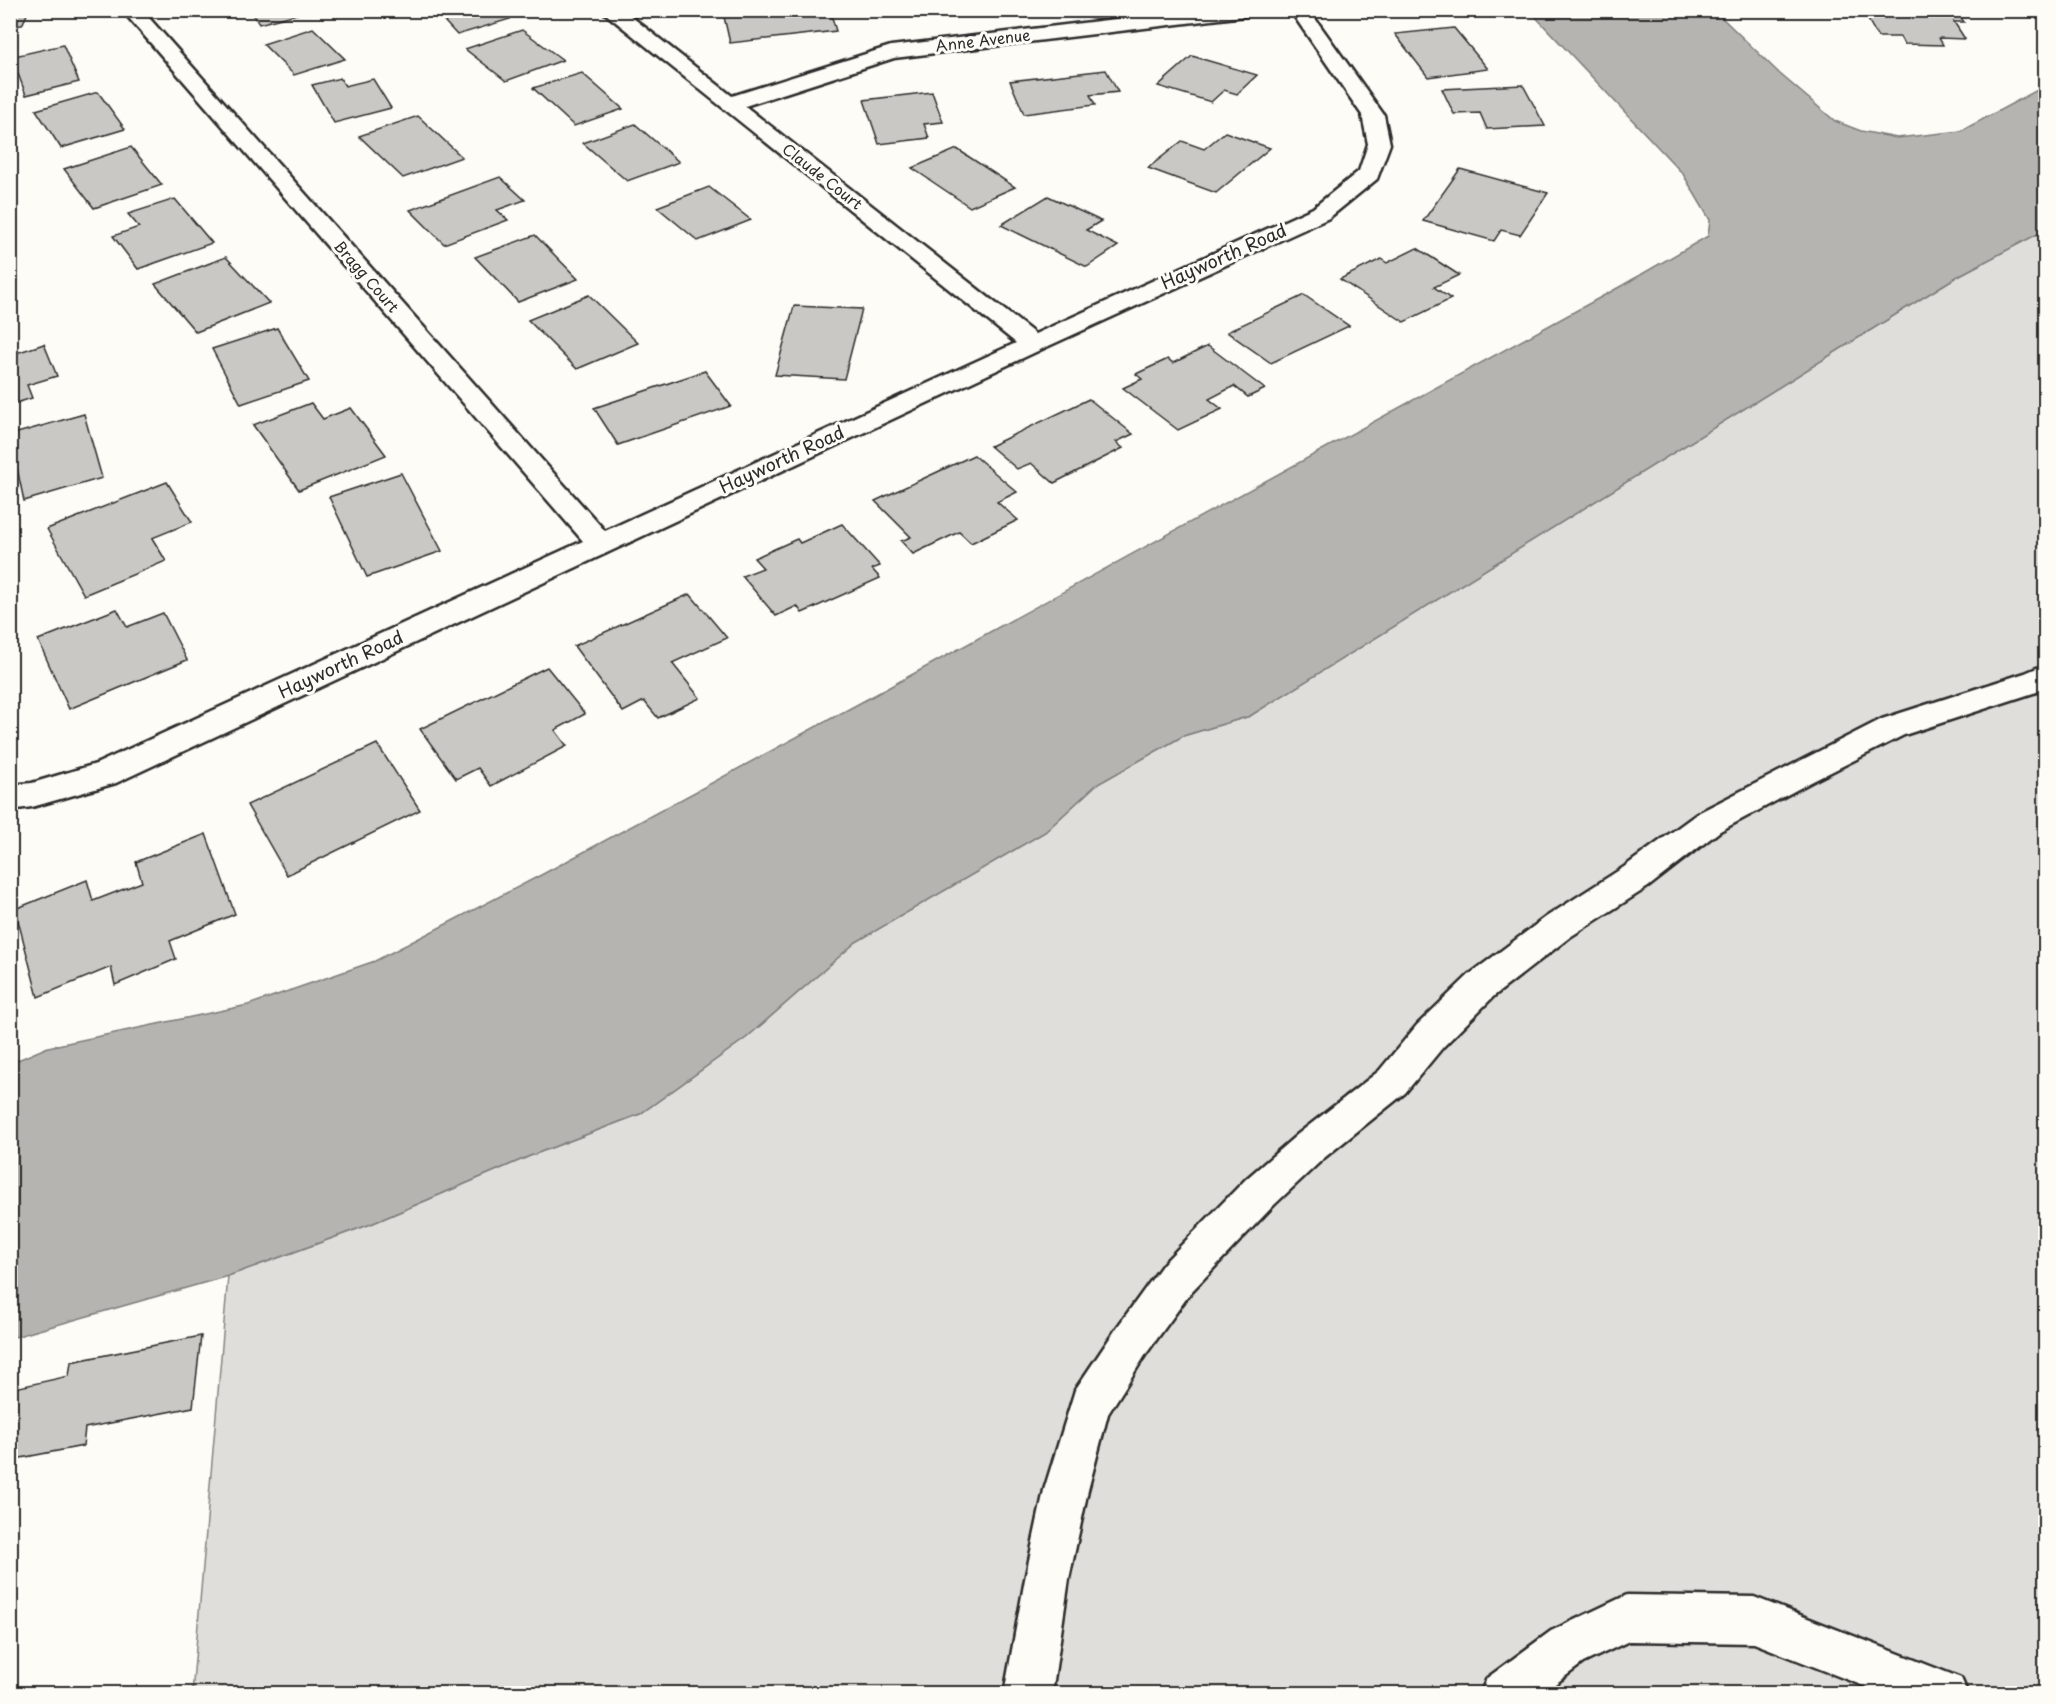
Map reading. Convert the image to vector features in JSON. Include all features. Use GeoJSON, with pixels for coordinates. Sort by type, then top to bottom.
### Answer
{"type":"FeatureCollection","features":[{"type":"Feature","properties":{"kind":"street","name":"Bragg Court"},"geometry":{"type":"LineString","coordinates":[[131,10],[600,544]]}},
{"type":"Feature","properties":{"kind":"street","name":"Claude Court"},"geometry":{"type":"LineString","coordinates":[[610,10],[1033,344]]}},
{"type":"Feature","properties":{"kind":"street","name":"Anne Avenue"},"geometry":{"type":"LineString","coordinates":[[729,104],[891,52],[1245,10]]}},
{"type":"Feature","properties":{"kind":"street","name":"Hayworth Road"},"geometry":{"type":"LineString","coordinates":[[10,798],[32,795],[105,774],[1321,213],[1369,174],[1379,144],[1373,115],[1299,10]]}},
{"type":"Feature","properties":{"kind":"street"},"geometry":{"type":"LineString","coordinates":[[1027,1694],[1066,1490],[1090,1405],[1132,1340],[1177,1278],[1260,1191],[1311,1146],[1392,1082],[1430,1036],[1482,985],[1558,927],[1636,877],[1709,822],[1800,772],[1893,727],[2037,681],[2046,675]]}},
{"type":"Feature","properties":{"kind":"street"},"geometry":{"type":"LineString","coordinates":[[1503,1694],[1567,1647],[1628,1618],[1754,1620],[1945,1694]]}},
{"type":"Feature","properties":{"kind":"shaded area"},"geometry":{"type":"Polygon","coordinates":[[[1530,11],[1715,11],[1780,74],[1835,121],[1861,131],[1897,138],[1961,131],[2045,86],[2045,230],[1956,277],[1250,716],[1183,736],[1096,785],[1045,832],[856,942],[746,1038],[640,1114],[530,1156],[371,1224],[228,1276],[11,1338],[11,1063],[48,1047],[248,1005],[375,961],[543,874],[884,690],[1623,285],[1708,236],[1710,220],[1683,174],[1530,11]]]}},
{"type":"Feature","properties":{"kind":"shaded area"},"geometry":{"type":"Polygon","coordinates":[[[2045,230],[2045,1693],[192,1694],[228,1276],[371,1224],[530,1156],[640,1114],[746,1038],[856,942],[1045,832],[1096,785],[1183,736],[1250,716],[1956,277],[2045,230]]]}},
{"type":"Feature","properties":{"kind":"building"},"geometry":{"type":"Polygon","coordinates":[[[10,10],[29,10],[22,25],[10,26],[10,10]]]}},
{"type":"Feature","properties":{"kind":"building"},"geometry":{"type":"Polygon","coordinates":[[[250,10],[312,10],[259,24],[250,10]]]}},
{"type":"Feature","properties":{"kind":"building"},"geometry":{"type":"Polygon","coordinates":[[[434,10],[501,10],[510,19],[457,35],[434,10]]]}},
{"type":"Feature","properties":{"kind":"building"},"geometry":{"type":"Polygon","coordinates":[[[789,10],[830,10],[836,31],[730,43],[724,17],[789,10]]]}},
{"type":"Feature","properties":{"kind":"building"},"geometry":{"type":"Polygon","coordinates":[[[1956,10],[1964,22],[1954,22],[1965,39],[1939,38],[1943,45],[1904,44],[1900,37],[1878,37],[1863,11],[1956,10]]]}},
{"type":"Feature","properties":{"kind":"building"},"geometry":{"type":"Polygon","coordinates":[[[313,28],[345,59],[294,75],[263,44],[313,28]]]}},
{"type":"Feature","properties":{"kind":"building"},"geometry":{"type":"Polygon","coordinates":[[[1454,28],[1488,69],[1428,77],[1395,34],[1454,28]]]}},
{"type":"Feature","properties":{"kind":"building"},"geometry":{"type":"Polygon","coordinates":[[[522,30],[563,60],[506,81],[465,49],[522,30]]]}},
{"type":"Feature","properties":{"kind":"building"},"geometry":{"type":"Polygon","coordinates":[[[63,45],[79,82],[26,95],[16,68],[10,69],[10,57],[63,45]]]}},
{"type":"Feature","properties":{"kind":"building"},"geometry":{"type":"Polygon","coordinates":[[[1192,56],[1257,75],[1237,94],[1224,90],[1211,102],[1158,86],[1192,56]]]}},
{"type":"Feature","properties":{"kind":"building"},"geometry":{"type":"Polygon","coordinates":[[[1106,70],[1118,92],[1090,95],[1095,105],[1024,114],[1010,81],[1106,70]]]}},
{"type":"Feature","properties":{"kind":"building"},"geometry":{"type":"Polygon","coordinates":[[[582,73],[623,109],[574,126],[533,88],[582,73]]]}},
{"type":"Feature","properties":{"kind":"building"},"geometry":{"type":"Polygon","coordinates":[[[340,78],[345,86],[373,79],[391,108],[334,123],[312,85],[340,78]]]}},
{"type":"Feature","properties":{"kind":"building"},"geometry":{"type":"Polygon","coordinates":[[[1523,85],[1545,126],[1487,129],[1480,113],[1454,114],[1442,89],[1523,85]]]}},
{"type":"Feature","properties":{"kind":"building"},"geometry":{"type":"Polygon","coordinates":[[[98,92],[125,129],[61,148],[36,110],[98,92]]]}},
{"type":"Feature","properties":{"kind":"building"},"geometry":{"type":"Polygon","coordinates":[[[932,92],[943,122],[924,124],[929,138],[879,144],[864,100],[932,92]]]}},
{"type":"Feature","properties":{"kind":"building"},"geometry":{"type":"Polygon","coordinates":[[[418,116],[462,157],[403,178],[359,136],[418,116]]]}},
{"type":"Feature","properties":{"kind":"building"},"geometry":{"type":"Polygon","coordinates":[[[635,124],[679,162],[627,181],[583,143],[635,124]]]}},
{"type":"Feature","properties":{"kind":"building"},"geometry":{"type":"Polygon","coordinates":[[[1225,132],[1270,148],[1216,193],[1148,168],[1182,141],[1204,149],[1225,132]]]}},
{"type":"Feature","properties":{"kind":"building"},"geometry":{"type":"Polygon","coordinates":[[[131,147],[162,185],[94,208],[64,169],[131,147]]]}},
{"type":"Feature","properties":{"kind":"building"},"geometry":{"type":"Polygon","coordinates":[[[957,149],[1015,187],[970,207],[912,168],[957,149]]]}},
{"type":"Feature","properties":{"kind":"building"},"geometry":{"type":"Polygon","coordinates":[[[1460,169],[1548,193],[1520,235],[1501,230],[1494,241],[1423,221],[1460,169]]]}},
{"type":"Feature","properties":{"kind":"building"},"geometry":{"type":"Polygon","coordinates":[[[500,177],[525,200],[497,210],[508,220],[444,244],[410,210],[500,177]]]}},
{"type":"Feature","properties":{"kind":"building"},"geometry":{"type":"Polygon","coordinates":[[[709,187],[751,220],[698,241],[657,207],[709,187]]]}},
{"type":"Feature","properties":{"kind":"building"},"geometry":{"type":"Polygon","coordinates":[[[1048,196],[1101,221],[1086,230],[1118,246],[1087,267],[1001,225],[1048,196]]]}},
{"type":"Feature","properties":{"kind":"building"},"geometry":{"type":"Polygon","coordinates":[[[175,199],[212,243],[138,269],[113,236],[139,227],[128,214],[175,199]]]}},
{"type":"Feature","properties":{"kind":"building"},"geometry":{"type":"Polygon","coordinates":[[[535,235],[578,279],[518,302],[475,257],[535,235]]]}},
{"type":"Feature","properties":{"kind":"building"},"geometry":{"type":"Polygon","coordinates":[[[1417,248],[1459,275],[1434,287],[1451,299],[1404,322],[1340,279],[1381,259],[1387,263],[1417,248]]]}},
{"type":"Feature","properties":{"kind":"building"},"geometry":{"type":"Polygon","coordinates":[[[226,257],[269,303],[196,332],[155,284],[226,257]]]}},
{"type":"Feature","properties":{"kind":"building"},"geometry":{"type":"Polygon","coordinates":[[[589,295],[638,343],[577,369],[528,320],[589,295]]]}},
{"type":"Feature","properties":{"kind":"building"},"geometry":{"type":"Polygon","coordinates":[[[1304,295],[1349,326],[1271,363],[1227,332],[1304,295]]]}},
{"type":"Feature","properties":{"kind":"building"},"geometry":{"type":"Polygon","coordinates":[[[794,306],[862,309],[844,379],[775,375],[794,306]]]}},
{"type":"Feature","properties":{"kind":"building"},"geometry":{"type":"Polygon","coordinates":[[[277,328],[309,381],[241,404],[212,349],[277,328]]]}},
{"type":"Feature","properties":{"kind":"building"},"geometry":{"type":"Polygon","coordinates":[[[44,344],[57,376],[27,385],[32,398],[10,405],[10,355],[44,344]]]}},
{"type":"Feature","properties":{"kind":"building"},"geometry":{"type":"Polygon","coordinates":[[[1208,346],[1265,389],[1248,397],[1234,386],[1209,399],[1222,409],[1178,430],[1123,388],[1142,379],[1136,374],[1168,359],[1173,363],[1208,346]]]}},
{"type":"Feature","properties":{"kind":"building"},"geometry":{"type":"Polygon","coordinates":[[[705,371],[731,406],[618,445],[594,408],[705,371]]]}},
{"type":"Feature","properties":{"kind":"building"},"geometry":{"type":"Polygon","coordinates":[[[1089,399],[1133,434],[1116,442],[1123,448],[1054,483],[1031,463],[1017,469],[990,446],[1089,399]]]}},
{"type":"Feature","properties":{"kind":"building"},"geometry":{"type":"Polygon","coordinates":[[[311,403],[323,419],[351,408],[386,455],[299,490],[253,425],[311,403]]]}},
{"type":"Feature","properties":{"kind":"building"},"geometry":{"type":"Polygon","coordinates":[[[84,414],[102,478],[24,501],[10,435],[84,414]]]}},
{"type":"Feature","properties":{"kind":"building"},"geometry":{"type":"Polygon","coordinates":[[[974,455],[1017,492],[997,502],[1018,520],[971,543],[959,532],[913,554],[901,541],[911,537],[875,501],[974,455]]]}},
{"type":"Feature","properties":{"kind":"building"},"geometry":{"type":"Polygon","coordinates":[[[401,473],[442,551],[367,577],[329,497],[401,473]]]}},
{"type":"Feature","properties":{"kind":"building"},"geometry":{"type":"Polygon","coordinates":[[[167,482],[192,522],[152,538],[166,561],[84,595],[47,529],[167,482]]]}},
{"type":"Feature","properties":{"kind":"building"},"geometry":{"type":"Polygon","coordinates":[[[842,524],[880,566],[872,569],[880,578],[802,613],[797,606],[776,616],[742,576],[763,568],[754,558],[797,539],[800,543],[842,524]]]}},
{"type":"Feature","properties":{"kind":"building"},"geometry":{"type":"Polygon","coordinates":[[[690,594],[727,638],[672,663],[700,698],[658,718],[644,701],[623,712],[574,646],[690,594]]]}},
{"type":"Feature","properties":{"kind":"building"},"geometry":{"type":"Polygon","coordinates":[[[117,609],[127,627],[163,613],[187,660],[69,709],[38,640],[117,609]]]}},
{"type":"Feature","properties":{"kind":"building"},"geometry":{"type":"Polygon","coordinates":[[[547,667],[585,714],[555,730],[567,746],[491,786],[478,768],[456,779],[420,729],[547,667]]]}},
{"type":"Feature","properties":{"kind":"building"},"geometry":{"type":"Polygon","coordinates":[[[377,744],[420,810],[287,875],[247,805],[377,744]]]}},
{"type":"Feature","properties":{"kind":"building"},"geometry":{"type":"Polygon","coordinates":[[[206,834],[235,914],[170,941],[176,959],[115,985],[111,967],[38,997],[15,909],[87,880],[93,901],[142,882],[136,862],[206,834]]]}},
{"type":"Feature","properties":{"kind":"building"},"geometry":{"type":"Polygon","coordinates":[[[201,1336],[193,1407],[85,1428],[83,1446],[10,1460],[10,1415],[15,1388],[69,1376],[71,1362],[201,1336]]]}}]}
